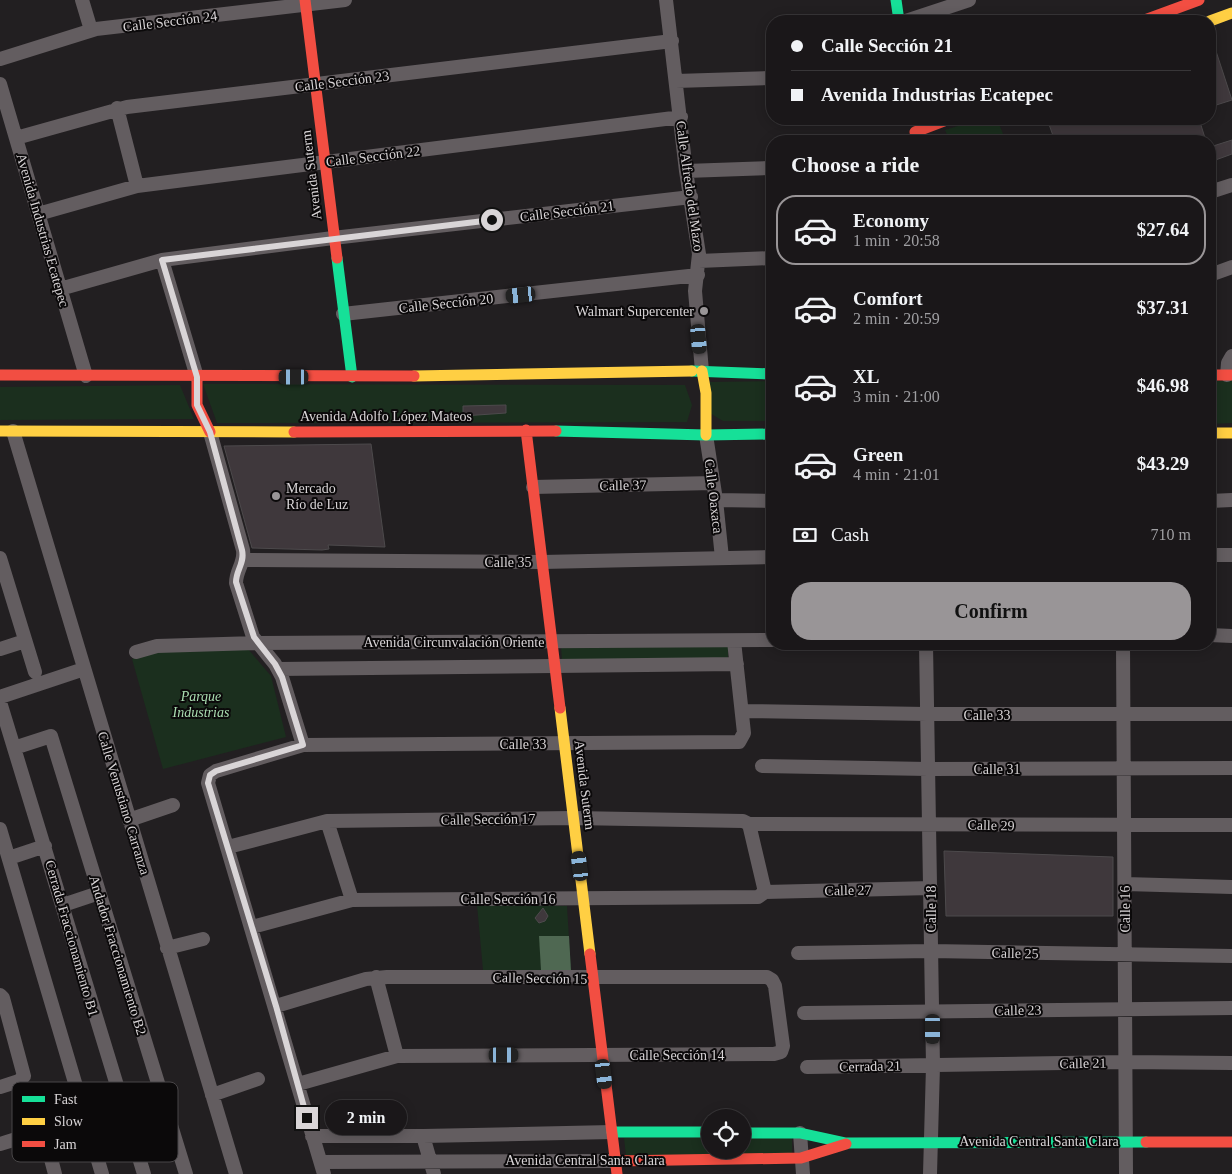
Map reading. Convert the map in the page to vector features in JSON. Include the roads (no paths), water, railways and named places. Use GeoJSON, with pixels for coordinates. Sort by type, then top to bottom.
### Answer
{"type":"FeatureCollection","features":[{"type":"Feature","properties":{"kind":"street"},"geometry":{"type":"LineString","coordinates":[[82,0],[91,30]]}},
{"type":"Feature","properties":{"kind":"street","name":"Calle Sección 24"},"geometry":{"type":"LineString","coordinates":[[0,59],[91,30],[305,2],[345,0]]}},
{"type":"Feature","properties":{"kind":"street","name":"Calle Alfredo del Mazo"},"geometry":{"type":"LineString","coordinates":[[666,0],[686,171],[699,261],[695,292],[702,371]]}},
{"type":"Feature","properties":{"kind":"street"},"geometry":{"type":"LineString","coordinates":[[896,0],[898,15]]}},
{"type":"Feature","properties":{"kind":"street"},"geometry":{"type":"LineString","coordinates":[[924,15],[968,0]]}},
{"type":"Feature","properties":{"kind":"street"},"geometry":{"type":"LineString","coordinates":[[1158,15],[1199,0]]}},
{"type":"Feature","properties":{"kind":"street","name":"Avenida Suterm"},"geometry":{"type":"LineString","coordinates":[[305,2],[333,238],[352,376]]}},
{"type":"Feature","properties":{"kind":"street"},"geometry":{"type":"LineString","coordinates":[[1216,20],[1232,13]]}},
{"type":"Feature","properties":{"kind":"street","name":"Calle Sección 23"},"geometry":{"type":"LineString","coordinates":[[16,138],[117,108],[672,41]]}},
{"type":"Feature","properties":{"kind":"street"},"geometry":{"type":"LineString","coordinates":[[676,81],[766,78]]}},
{"type":"Feature","properties":{"kind":"street","name":"Avenida Industrias Ecatepec"},"geometry":{"type":"LineString","coordinates":[[0,84],[86,376]]}},
{"type":"Feature","properties":{"kind":"street"},"geometry":{"type":"LineString","coordinates":[[117,108],[136,186]]}},
{"type":"Feature","properties":{"kind":"street","name":"Calle Sección 22"},"geometry":{"type":"LineString","coordinates":[[38,214],[136,186],[681,117]]}},
{"type":"Feature","properties":{"kind":"street"},"geometry":{"type":"LineString","coordinates":[[918,135],[938,125]]}},
{"type":"Feature","properties":{"kind":"street"},"geometry":{"type":"LineString","coordinates":[[686,171],[766,168]]}},
{"type":"Feature","properties":{"kind":"street"},"geometry":{"type":"LineString","coordinates":[[1216,190],[1232,185]]}},
{"type":"Feature","properties":{"kind":"street","name":"Calle Sección 21"},"geometry":{"type":"LineString","coordinates":[[60,289],[162,260],[333,238],[691,197]]}},
{"type":"Feature","properties":{"kind":"street"},"geometry":{"type":"LineString","coordinates":[[699,261],[766,258]]}},
{"type":"Feature","properties":{"kind":"street"},"geometry":{"type":"LineString","coordinates":[[162,260],[197,377],[197,405],[210,432],[244,560],[236,575],[236,582],[251,631],[257,643],[278,669],[303,745],[216,771],[210,775],[208,783],[276,1006],[322,1168]]}},
{"type":"Feature","properties":{"kind":"street"},"geometry":{"type":"LineString","coordinates":[[1216,273],[1232,267]]}},
{"type":"Feature","properties":{"kind":"street","name":"Calle Sección 20"},"geometry":{"type":"LineString","coordinates":[[343,314],[698,275]]}},
{"type":"Feature","properties":{"kind":"street"},"geometry":{"type":"LineString","coordinates":[[1216,375],[1230,375],[1228,363],[1232,356]]}},
{"type":"Feature","properties":{"kind":"street"},"geometry":{"type":"LineString","coordinates":[[0,375],[197,377],[702,371],[766,374]]}},
{"type":"Feature","properties":{"kind":"street"},"geometry":{"type":"LineString","coordinates":[[702,371],[706,393],[706,435]]}},
{"type":"Feature","properties":{"kind":"street","name":"Avenida Suterm"},"geometry":{"type":"LineString","coordinates":[[526,430],[616,1168]]}},
{"type":"Feature","properties":{"kind":"street","name":"Avenida Adolfo López Mateos"},"geometry":{"type":"LineString","coordinates":[[7,431],[526,430],[706,435],[766,434]]}},
{"type":"Feature","properties":{"kind":"street","name":"Calle Venustiano Carranza"},"geometry":{"type":"LineString","coordinates":[[7,431],[84,669],[236,1174]]}},
{"type":"Feature","properties":{"kind":"street"},"geometry":{"type":"LineString","coordinates":[[1216,433],[1232,433]]}},
{"type":"Feature","properties":{"kind":"street","name":"Calle Oaxaca"},"geometry":{"type":"LineString","coordinates":[[706,435],[716,500],[722,558]]}},
{"type":"Feature","properties":{"kind":"street","name":"Calle 37"},"geometry":{"type":"LineString","coordinates":[[533,487],[713,483]]}},
{"type":"Feature","properties":{"kind":"street"},"geometry":{"type":"LineString","coordinates":[[716,500],[766,501]]}},
{"type":"Feature","properties":{"kind":"street"},"geometry":{"type":"LineString","coordinates":[[1216,500],[1232,500]]}},
{"type":"Feature","properties":{"kind":"street"},"geometry":{"type":"LineString","coordinates":[[1216,555],[1232,555]]}},
{"type":"Feature","properties":{"kind":"street","name":"Calle 35"},"geometry":{"type":"LineString","coordinates":[[244,560],[542,562],[766,557]]}},
{"type":"Feature","properties":{"kind":"street"},"geometry":{"type":"LineString","coordinates":[[0,558],[35,672]]}},
{"type":"Feature","properties":{"kind":"street"},"geometry":{"type":"LineString","coordinates":[[1216,635],[1232,636]]}},
{"type":"Feature","properties":{"kind":"street"},"geometry":{"type":"LineString","coordinates":[[734,640],[742,711]]}},
{"type":"Feature","properties":{"kind":"street","name":"Avenida Circunvalación Oriente"},"geometry":{"type":"LineString","coordinates":[[136,652],[157,646],[257,643],[766,640]]}},
{"type":"Feature","properties":{"kind":"street"},"geometry":{"type":"LineString","coordinates":[[0,650],[24,641]]}},
{"type":"Feature","properties":{"kind":"street","name":"Calle 18"},"geometry":{"type":"LineString","coordinates":[[926,650],[933,1010],[930,1174]]}},
{"type":"Feature","properties":{"kind":"street","name":"Calle 16"},"geometry":{"type":"LineString","coordinates":[[1123,650],[1126,1174]]}},
{"type":"Feature","properties":{"kind":"street","name":"Avenida Circunvalación Oriente"},"geometry":{"type":"LineString","coordinates":[[278,669],[555,664],[736,664]]}},
{"type":"Feature","properties":{"kind":"street"},"geometry":{"type":"LineString","coordinates":[[1,694],[84,669]]}},
{"type":"Feature","properties":{"kind":"street","name":"Cerrada Fraccionamiento B1"},"geometry":{"type":"LineString","coordinates":[[1,694],[14,748],[116,1082]]}},
{"type":"Feature","properties":{"kind":"street","name":"Calle 33"},"geometry":{"type":"LineString","coordinates":[[303,745],[736,742],[742,740],[744,733],[742,711],[926,714],[1232,714]]}},
{"type":"Feature","properties":{"kind":"street","name":"Andador Fraccionamiento B2"},"geometry":{"type":"LineString","coordinates":[[14,748],[51,736],[158,1082]]}},
{"type":"Feature","properties":{"kind":"street","name":"Calle 31"},"geometry":{"type":"LineString","coordinates":[[762,766],[1124,770],[1232,768]]}},
{"type":"Feature","properties":{"kind":"street"},"geometry":{"type":"LineString","coordinates":[[129,820],[173,805]]}},
{"type":"Feature","properties":{"kind":"street","name":"Calle Sección 17"},"geometry":{"type":"LineString","coordinates":[[228,848],[327,821],[574,818],[743,821],[749,824]]}},
{"type":"Feature","properties":{"kind":"street"},"geometry":{"type":"LineString","coordinates":[[327,821],[352,900]]}},
{"type":"Feature","properties":{"kind":"street"},"geometry":{"type":"LineString","coordinates":[[749,824],[765,892]]}},
{"type":"Feature","properties":{"kind":"street","name":"Calle 29"},"geometry":{"type":"LineString","coordinates":[[749,824],[1232,825]]}},
{"type":"Feature","properties":{"kind":"street"},"geometry":{"type":"LineString","coordinates":[[0,829],[75,1082]]}},
{"type":"Feature","properties":{"kind":"street"},"geometry":{"type":"LineString","coordinates":[[9,858],[45,846]]}},
{"type":"Feature","properties":{"kind":"street"},"geometry":{"type":"LineString","coordinates":[[1125,884],[1232,886]]}},
{"type":"Feature","properties":{"kind":"street","name":"Calle 27"},"geometry":{"type":"LineString","coordinates":[[765,892],[931,888]]}},
{"type":"Feature","properties":{"kind":"street","name":"Calle Sección 16"},"geometry":{"type":"LineString","coordinates":[[252,928],[352,900],[758,897],[765,892]]}},
{"type":"Feature","properties":{"kind":"street"},"geometry":{"type":"LineString","coordinates":[[63,905],[99,893]]}},
{"type":"Feature","properties":{"kind":"street"},"geometry":{"type":"LineString","coordinates":[[167,948],[203,939]]}},
{"type":"Feature","properties":{"kind":"street","name":"Calle 25"},"geometry":{"type":"LineString","coordinates":[[798,953],[931,951],[1125,956],[1232,956]]}},
{"type":"Feature","properties":{"kind":"street","name":"Calle Sección 15"},"geometry":{"type":"LineString","coordinates":[[276,1006],[376,978],[594,979],[767,977],[772,980],[775,986],[778,1013]]}},
{"type":"Feature","properties":{"kind":"street"},"geometry":{"type":"LineString","coordinates":[[376,978],[397,1056]]}},
{"type":"Feature","properties":{"kind":"street"},"geometry":{"type":"LineString","coordinates":[[0,995],[3,998],[24,1076],[15,1082]]}},
{"type":"Feature","properties":{"kind":"street","name":"Calle 23"},"geometry":{"type":"LineString","coordinates":[[804,1013],[1232,1008]]}},
{"type":"Feature","properties":{"kind":"street","name":"Calle Sección 14"},"geometry":{"type":"LineString","coordinates":[[298,1084],[397,1056],[779,1054],[783,1046],[778,1013]]}},
{"type":"Feature","properties":{"kind":"street","name":"Calle 21"},"geometry":{"type":"LineString","coordinates":[[933,1066],[1126,1062],[1232,1063]]}},
{"type":"Feature","properties":{"kind":"street","name":"Cerrada 21"},"geometry":{"type":"LineString","coordinates":[[807,1067],[933,1066]]}},
{"type":"Feature","properties":{"kind":"street"},"geometry":{"type":"LineString","coordinates":[[212,1095],[258,1079]]}},
{"type":"Feature","properties":{"kind":"street","name":"Avenida Central Santa Clara"},"geometry":{"type":"LineString","coordinates":[[312,1136],[701,1132]]}},
{"type":"Feature","properties":{"kind":"street","name":"Avenida Central Santa Clara"},"geometry":{"type":"LineString","coordinates":[[751,1133],[800,1133],[846,1144]]}},
{"type":"Feature","properties":{"kind":"street"},"geometry":{"type":"LineString","coordinates":[[800,1133],[803,1174]]}},
{"type":"Feature","properties":{"kind":"street"},"geometry":{"type":"LineString","coordinates":[[423,1136],[432,1168]]}},
{"type":"Feature","properties":{"kind":"street","name":"Avenida Central Santa Clara"},"geometry":{"type":"LineString","coordinates":[[322,1168],[616,1168],[801,1158],[846,1144],[930,1141],[1232,1142]]}},
{"type":"Feature","properties":{"kind":"street","name":"Andador Fraccionamiento B2"},"geometry":{"type":"LineString","coordinates":[[178,1148],[186,1174]]}},
{"type":"Feature","properties":{"kind":"street"},"geometry":{"type":"LineString","coordinates":[[98,1162],[102,1174]]}},
{"type":"Feature","properties":{"kind":"street","name":"Cerrada Fraccionamiento B1"},"geometry":{"type":"LineString","coordinates":[[140,1162],[144,1174]]}},
{"type":"Feature","properties":{"kind":"place","name":"Walmart Supercenter"},"geometry":{"type":"Point","coordinates":[704,311]}},
{"type":"Feature","properties":{"kind":"place","name":"Mercado Río de Luz"},"geometry":{"type":"Point","coordinates":[276,496]}},
{"type":"Feature","properties":{"kind":"park label","name":"Parque Industrias"},"geometry":{"type":"Point","coordinates":[201,704]}}]}
